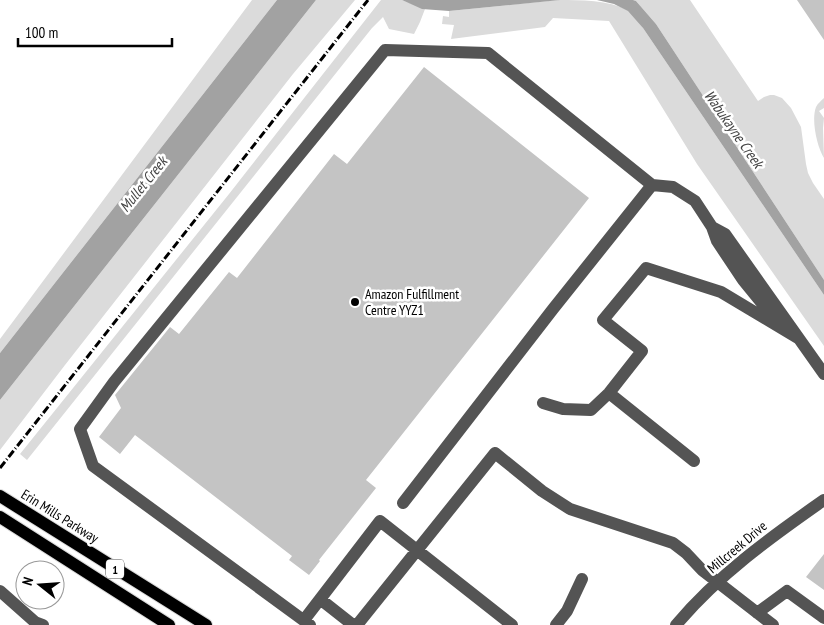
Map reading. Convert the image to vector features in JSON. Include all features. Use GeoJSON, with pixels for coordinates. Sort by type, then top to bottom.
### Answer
{"type":"FeatureCollection","features":[{"type":"Feature","properties":{"kind":"main road","name":"Erin Mills Parkway"},"geometry":{"type":"LineString","coordinates":[[0,496],[206,625]]}},
{"type":"Feature","properties":{"kind":"main road","name":"1"},"geometry":{"type":"LineString","coordinates":[[0,517],[169,625]]}},
{"type":"Feature","properties":{"kind":"street"},"geometry":{"type":"LineString","coordinates":[[512,625],[380,521],[320,598],[307,623],[93,466],[80,429],[114,382],[385,50],[488,54],[652,185],[673,187],[695,201],[712,227],[725,234],[824,374]]}},
{"type":"Feature","properties":{"kind":"street"},"geometry":{"type":"LineString","coordinates":[[403,503],[552,309],[652,185]]}},
{"type":"Feature","properties":{"kind":"street"},"geometry":{"type":"LineString","coordinates":[[543,403],[563,409],[591,410],[609,393],[642,351],[603,320],[646,268],[721,292],[798,338]]}},
{"type":"Feature","properties":{"kind":"street"},"geometry":{"type":"LineString","coordinates":[[609,393],[694,461]]}},
{"type":"Feature","properties":{"kind":"street"},"geometry":{"type":"LineString","coordinates":[[357,625],[495,453],[542,491],[570,509],[674,543],[702,570],[773,625]]}},
{"type":"Feature","properties":{"kind":"street","name":"Millcreek Drive"},"geometry":{"type":"LineString","coordinates":[[676,625],[717,582],[772,536],[824,500]]}},
{"type":"Feature","properties":{"kind":"street"},"geometry":{"type":"LineString","coordinates":[[556,625],[567,611],[582,579]]}},
{"type":"Feature","properties":{"kind":"street"},"geometry":{"type":"LineString","coordinates":[[0,591],[35,622],[42,625]]}},
{"type":"Feature","properties":{"kind":"street"},"geometry":{"type":"LineString","coordinates":[[757,613],[787,591],[824,618]]}},
{"type":"Feature","properties":{"kind":"street"},"geometry":{"type":"LineString","coordinates":[[320,598],[353,625]]}},
{"type":"Feature","properties":{"kind":"shaded area"},"geometry":{"type":"Polygon","coordinates":[[[252,0],[277,0],[0,353],[0,339],[252,0]]]}},
{"type":"Feature","properties":{"kind":"shaded area"},"geometry":{"type":"Polygon","coordinates":[[[316,0],[355,0],[293,74],[0,450],[0,400],[316,0]]]}},
{"type":"Feature","properties":{"kind":"shaded area"},"geometry":{"type":"Polygon","coordinates":[[[381,0],[402,0],[425,9],[414,34],[389,29],[383,17],[372,28],[27,460],[20,454],[229,194],[381,0]]]}},
{"type":"Feature","properties":{"kind":"shaded area"},"geometry":{"type":"Polygon","coordinates":[[[559,0],[612,4],[628,10],[636,18],[824,295],[824,346],[697,164],[609,21],[553,18],[545,27],[451,39],[454,25],[442,24],[443,16],[449,17],[449,11],[559,0]]]}},
{"type":"Feature","properties":{"kind":"shaded area"},"geometry":{"type":"Polygon","coordinates":[[[633,0],[690,0],[758,101],[764,97],[774,95],[782,98],[791,108],[801,127],[808,173],[824,199],[824,280],[656,24],[633,0]]]}},
{"type":"Feature","properties":{"kind":"shaded area"},"geometry":{"type":"Polygon","coordinates":[[[824,98],[824,108],[819,111],[824,118],[824,158],[817,140],[814,119],[816,107],[824,98]]]}},
{"type":"Feature","properties":{"kind":"water","name":"Mullet Creek"},"geometry":{"type":"Polygon","coordinates":[[[277,0],[316,0],[0,400],[0,353],[277,0]]]}},
{"type":"Feature","properties":{"kind":"water"},"geometry":{"type":"Polygon","coordinates":[[[402,0],[560,0],[449,11],[422,9],[402,0]]]}},
{"type":"Feature","properties":{"kind":"water"},"geometry":{"type":"Polygon","coordinates":[[[597,0],[636,1],[656,24],[824,280],[824,295],[643,28],[628,11],[614,4],[597,0]]]}},
{"type":"Feature","properties":{"kind":"building"},"geometry":{"type":"Polygon","coordinates":[[[797,0],[824,0],[824,40],[797,0]]]}},
{"type":"Feature","properties":{"kind":"building","name":"Amazon Fulfillment Centre YYZ1"},"geometry":{"type":"Polygon","coordinates":[[[424,67],[589,198],[366,480],[376,488],[309,575],[289,560],[292,556],[135,435],[120,454],[99,437],[121,408],[115,395],[170,327],[179,334],[229,272],[237,278],[334,154],[347,164],[424,67]]]}},
{"type":"Feature","properties":{"kind":"building"},"geometry":{"type":"Polygon","coordinates":[[[824,554],[824,590],[806,577],[824,554]]]}},
{"type":"Feature","properties":{"kind":"railway"},"geometry":{"type":"LineString","coordinates":[[0,468],[368,0]]}},
{"type":"Feature","properties":{"kind":"place","name":"Amazon Fulfillment Centre YYZ1"},"geometry":{"type":"Point","coordinates":[355,302]}},
{"type":"Feature","properties":{"kind":"water label","name":"Wabukayne Creek"},"geometry":{"type":"Point","coordinates":[734,129]}}]}
